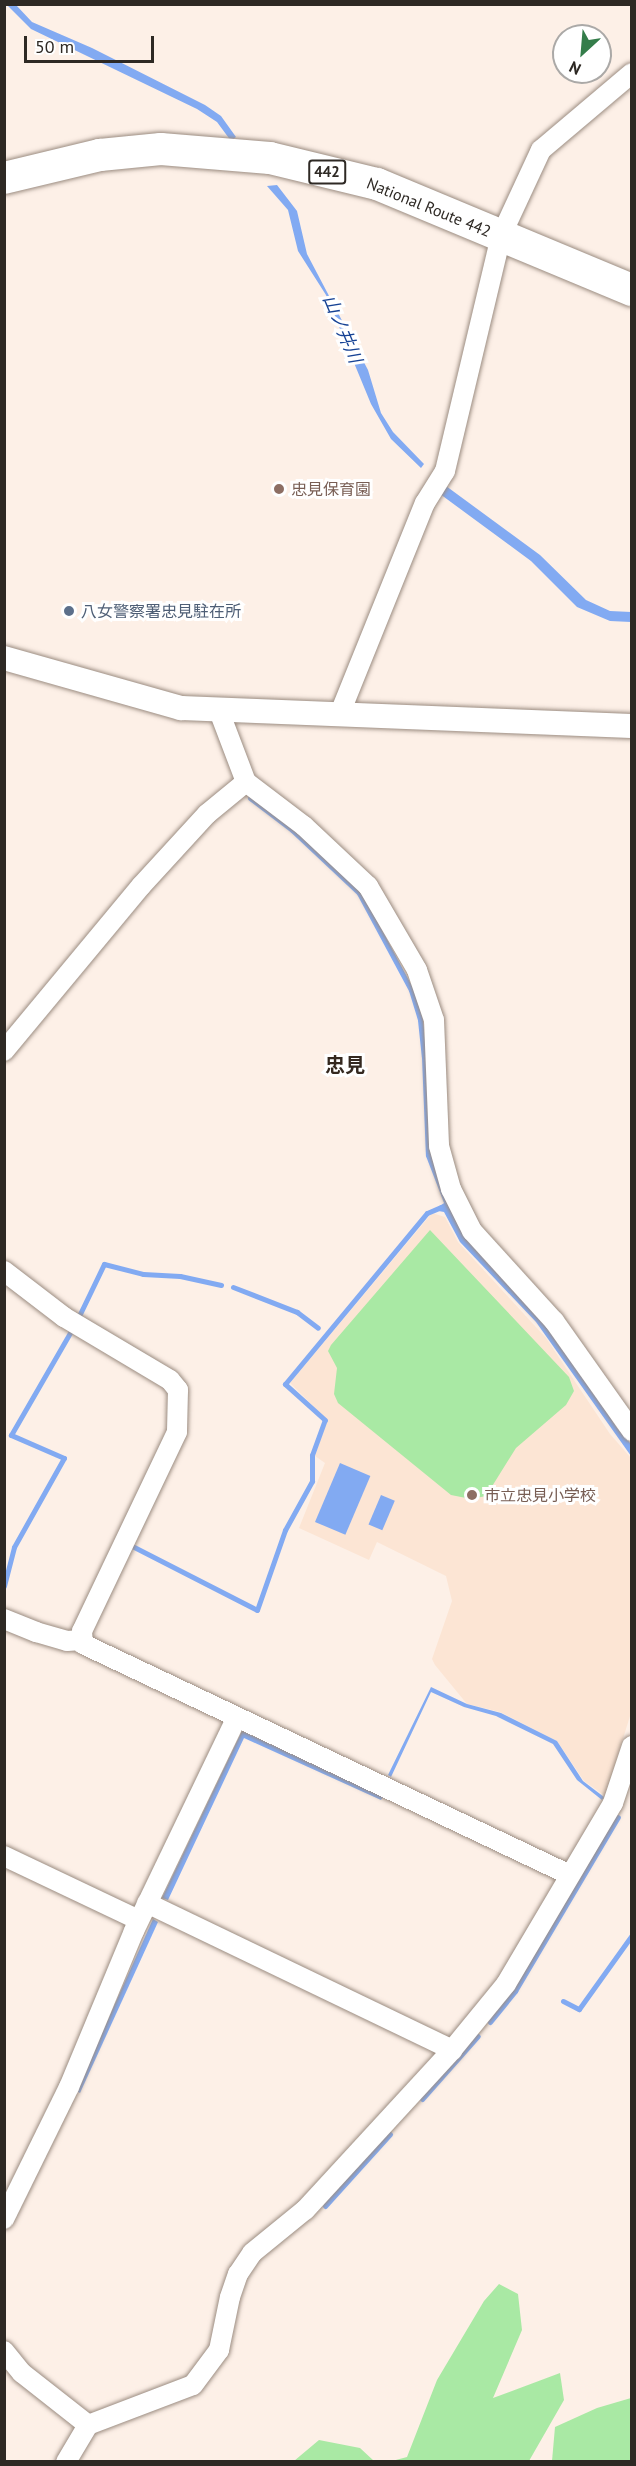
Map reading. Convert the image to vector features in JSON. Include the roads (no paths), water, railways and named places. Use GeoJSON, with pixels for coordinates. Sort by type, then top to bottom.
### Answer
{"type":"FeatureCollection","features":[{"type":"Feature","properties":{"kind":"highway","name":"National Route 442"},"geometry":{"type":"LineString","coordinates":[[4,178],[100,155],[161,149],[270,158],[377,184],[632,290]]}},
{"type":"Feature","properties":{"kind":"street"},"geometry":{"type":"LineString","coordinates":[[340,713],[425,503],[445,471],[501,236],[541,150],[632,73]]}},
{"type":"Feature","properties":{"kind":"street"},"geometry":{"type":"LineString","coordinates":[[4,658],[153,703],[219,711],[340,713],[632,726]]}},
{"type":"Feature","properties":{"kind":"street"},"geometry":{"type":"LineString","coordinates":[[219,711],[246,782],[304,826],[374,895],[417,970],[434,1020],[439,1146],[454,1195],[472,1231],[554,1321],[632,1431]]}},
{"type":"Feature","properties":{"kind":"street"},"geometry":{"type":"LineString","coordinates":[[4,1051],[141,886],[207,814],[246,782]]}},
{"type":"Feature","properties":{"kind":"street"},"geometry":{"type":"LineString","coordinates":[[4,1271],[64,1317],[170,1380],[178,1390],[177,1432],[82,1631],[83,1644],[570,1875]]}},
{"type":"Feature","properties":{"kind":"street"},"geometry":{"type":"LineString","coordinates":[[4,1619],[46,1635],[82,1640]]}},
{"type":"Feature","properties":{"kind":"street"},"geometry":{"type":"LineString","coordinates":[[4,2219],[69,2087],[143,1911],[237,1717]]}},
{"type":"Feature","properties":{"kind":"street"},"geometry":{"type":"LineString","coordinates":[[66,2462],[88,2425],[193,2385],[219,2350],[235,2282],[252,2253],[305,2210],[452,2050],[506,1984],[613,1803],[632,1746]]}},
{"type":"Feature","properties":{"kind":"street"},"geometry":{"type":"LineString","coordinates":[[4,1856],[143,1911],[452,2050]]}},
{"type":"Feature","properties":{"kind":"street"},"geometry":{"type":"LineString","coordinates":[[4,2351],[22,2373],[88,2425]]}},
{"type":"Feature","properties":{"kind":"water"},"geometry":{"type":"Polygon","coordinates":[[[7,5],[16,5],[32,22],[92,48],[205,105],[221,116],[236,137],[231,141],[217,122],[197,109],[31,29],[7,5]]]}},
{"type":"Feature","properties":{"kind":"water","name":"山ノ井川"},"geometry":{"type":"Polygon","coordinates":[[[277,185],[297,211],[307,254],[368,370],[381,413],[393,432],[424,464],[421,468],[391,439],[371,404],[326,295],[298,251],[288,210],[267,186],[277,185]]]}},
{"type":"Feature","properties":{"kind":"water"},"geometry":{"type":"Polygon","coordinates":[[[446,486],[540,555],[586,600],[610,611],[631,612],[631,622],[610,621],[577,607],[531,561],[440,494],[446,486]]]}},
{"type":"Feature","properties":{"kind":"water"},"geometry":{"type":"Polygon","coordinates":[[[449,1200],[563,1344],[617,1428],[631,1444],[631,1456],[536,1322],[460,1242],[444,1212],[433,1210],[449,1200]]]}},
{"type":"Feature","properties":{"kind":"water"},"geometry":{"type":"Polygon","coordinates":[[[340,1463],[370,1476],[345,1535],[315,1522],[340,1463]]]}},
{"type":"Feature","properties":{"kind":"water"},"geometry":{"type":"Polygon","coordinates":[[[381,1495],[395,1501],[382,1530],[368,1524],[381,1495]]]}},
{"type":"Feature","properties":{"kind":"water"},"geometry":{"type":"Polygon","coordinates":[[[431,1687],[467,1704],[501,1713],[557,1741],[583,1781],[604,1797],[602,1800],[577,1780],[553,1744],[496,1716],[464,1707],[431,1692],[391,1777],[388,1775],[431,1687]]]}},
{"type":"Feature","properties":{"kind":"water"},"geometry":{"type":"Polygon","coordinates":[[[242,1731],[383,1797],[381,1800],[244,1738],[168,1900],[162,1898],[242,1731]]]}},
{"type":"Feature","properties":{"kind":"water"},"geometry":{"type":"Polygon","coordinates":[[[153,1919],[158,1922],[80,2093],[76,2091],[153,1919]]]}},
{"type":"Feature","properties":{"kind":"waterway"},"geometry":{"type":"LineString","coordinates":[[250,798],[292,830],[359,893],[411,990],[420,1020],[424,1057],[428,1155],[448,1207]]}},
{"type":"Feature","properties":{"kind":"waterway"},"geometry":{"type":"LineString","coordinates":[[134,1547],[257,1610],[285,1530],[312,1481],[312,1455],[325,1420],[285,1384],[427,1213],[441,1207]]}},
{"type":"Feature","properties":{"kind":"waterway"},"geometry":{"type":"LineString","coordinates":[[78,1318],[104,1264],[143,1274],[180,1276],[221,1285]]}},
{"type":"Feature","properties":{"kind":"waterway"},"geometry":{"type":"LineString","coordinates":[[233,1287],[297,1312],[318,1328]]}},
{"type":"Feature","properties":{"kind":"waterway"},"geometry":{"type":"LineString","coordinates":[[4,1586],[14,1547],[64,1458],[11,1435],[70,1333]]}},
{"type":"Feature","properties":{"kind":"waterway"},"geometry":{"type":"LineString","coordinates":[[490,2022],[515,1991],[618,1817]]}},
{"type":"Feature","properties":{"kind":"waterway"},"geometry":{"type":"LineString","coordinates":[[563,2001],[579,2009],[632,1935]]}},
{"type":"Feature","properties":{"kind":"waterway"},"geometry":{"type":"LineString","coordinates":[[422,2099],[478,2036]]}},
{"type":"Feature","properties":{"kind":"waterway"},"geometry":{"type":"LineString","coordinates":[[325,2206],[390,2134]]}},
{"type":"Feature","properties":{"kind":"place","name":"忠見保育園"},"geometry":{"type":"Point","coordinates":[279,489]}},
{"type":"Feature","properties":{"kind":"place","name":"八女警察署忠見駐在所"},"geometry":{"type":"Point","coordinates":[69,611]}},
{"type":"Feature","properties":{"kind":"place","name":"市立忠見小学校"},"geometry":{"type":"Point","coordinates":[472,1495]}},
{"type":"Feature","properties":{"kind":"district","name":"忠見"},"geometry":{"type":"Point","coordinates":[345,1065]}}]}
